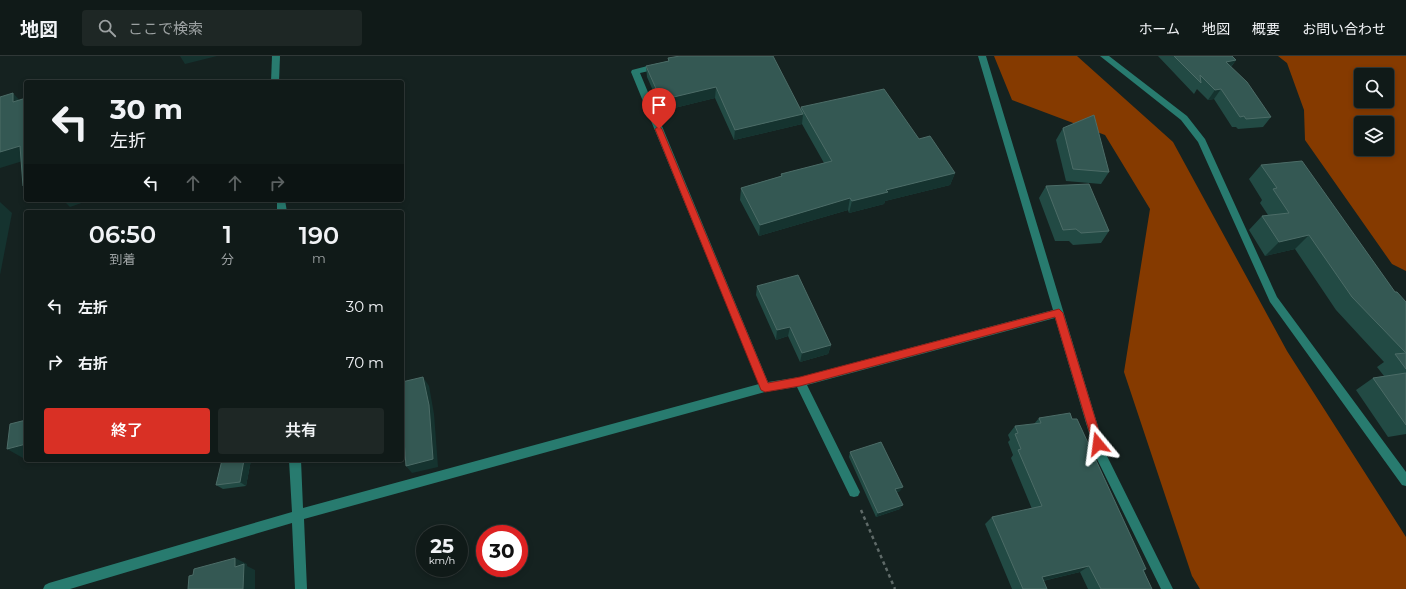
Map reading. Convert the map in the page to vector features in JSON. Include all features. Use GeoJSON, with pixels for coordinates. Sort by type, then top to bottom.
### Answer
{"type":"FeatureCollection","features":[{"type":"Feature","properties":{"kind":"street"},"geometry":{"type":"LineString","coordinates":[[275,80],[276,56]]}},
{"type":"Feature","properties":{"kind":"street"},"geometry":{"type":"LineString","coordinates":[[982,56],[1102,457],[1167,589]]}},
{"type":"Feature","properties":{"kind":"street"},"geometry":{"type":"LineString","coordinates":[[1104,56],[1107,60],[1184,118],[1202,141],[1273,299],[1406,481]]}},
{"type":"Feature","properties":{"kind":"street"},"geometry":{"type":"LineString","coordinates":[[671,64],[635,72],[765,387]]}},
{"type":"Feature","properties":{"kind":"street"},"geometry":{"type":"LineString","coordinates":[[49,589],[298,515],[765,387],[800,382],[1059,313]]}},
{"type":"Feature","properties":{"kind":"street"},"geometry":{"type":"LineString","coordinates":[[800,382],[854,492]]}},
{"type":"Feature","properties":{"kind":"street"},"geometry":{"type":"LineString","coordinates":[[296,462],[301,589]]}},
{"type":"Feature","properties":{"kind":"path"},"geometry":{"type":"LineString","coordinates":[[854,492],[895,589]]}},
{"type":"Feature","properties":{"kind":"shaded area"},"geometry":{"type":"Polygon","coordinates":[[[994,56],[1077,56],[1173,142],[1287,351],[1406,537],[1406,589],[1200,589],[1192,576],[1124,372],[1150,209],[1105,135],[1012,100],[994,56]]]}},
{"type":"Feature","properties":{"kind":"shaded area"},"geometry":{"type":"Polygon","coordinates":[[[1278,56],[1406,56],[1406,271],[1392,264],[1305,140],[1304,110],[1287,63],[1278,56]]]}},
{"type":"Feature","properties":{"kind":"building"},"geometry":{"type":"Polygon","coordinates":[[[680,56],[773,56],[803,114],[735,130],[716,87],[661,100],[646,66],[669,61],[668,58],[680,56]]]}},
{"type":"Feature","properties":{"kind":"building"},"geometry":{"type":"Polygon","coordinates":[[[1174,56],[1232,56],[1236,60],[1226,62],[1247,82],[1271,117],[1246,119],[1244,116],[1240,117],[1221,89],[1215,90],[1200,75],[1201,83],[1174,56]]]}},
{"type":"Feature","properties":{"kind":"building"},"geometry":{"type":"Polygon","coordinates":[[[884,89],[919,139],[930,136],[955,173],[886,190],[888,192],[852,201],[850,198],[760,225],[741,188],[782,176],[781,174],[832,161],[801,107],[884,89]]]}},
{"type":"Feature","properties":{"kind":"building"},"geometry":{"type":"Polygon","coordinates":[[[13,93],[13,102],[24,99],[24,186],[20,146],[0,152],[0,97],[13,93]]]}},
{"type":"Feature","properties":{"kind":"building"},"geometry":{"type":"Polygon","coordinates":[[[1094,115],[1109,172],[1073,169],[1063,128],[1094,115]]]}},
{"type":"Feature","properties":{"kind":"building"},"geometry":{"type":"Polygon","coordinates":[[[1302,161],[1395,292],[1397,292],[1406,302],[1406,353],[1352,297],[1309,235],[1279,242],[1262,216],[1289,213],[1273,189],[1277,188],[1261,165],[1302,161]]]}},
{"type":"Feature","properties":{"kind":"building"},"geometry":{"type":"Polygon","coordinates":[[[1089,184],[1109,231],[1081,233],[1076,229],[1063,230],[1046,186],[1089,184]]]}},
{"type":"Feature","properties":{"kind":"building"},"geometry":{"type":"Polygon","coordinates":[[[798,275],[831,345],[802,353],[790,327],[777,330],[757,286],[798,275]]]}},
{"type":"Feature","properties":{"kind":"building"},"geometry":{"type":"Polygon","coordinates":[[[1406,353],[1406,369],[1395,354],[1406,353]]]}},
{"type":"Feature","properties":{"kind":"building"},"geometry":{"type":"Polygon","coordinates":[[[1406,373],[1406,425],[1373,378],[1406,373]]]}},
{"type":"Feature","properties":{"kind":"building"},"geometry":{"type":"Polygon","coordinates":[[[423,377],[429,405],[433,459],[406,466],[404,440],[404,382],[423,377]]]}},
{"type":"Feature","properties":{"kind":"building"},"geometry":{"type":"Polygon","coordinates":[[[1070,413],[1072,419],[1077,419],[1146,569],[1143,570],[1152,589],[1101,589],[1089,566],[1042,577],[1047,589],[1023,589],[992,517],[1042,506],[1018,450],[1021,449],[1015,434],[1018,433],[1015,426],[1041,423],[1039,418],[1070,413]]]}},
{"type":"Feature","properties":{"kind":"building"},"geometry":{"type":"Polygon","coordinates":[[[24,420],[24,445],[7,449],[10,424],[24,420]]]}},
{"type":"Feature","properties":{"kind":"building"},"geometry":{"type":"Polygon","coordinates":[[[881,442],[903,487],[895,489],[903,505],[878,513],[850,452],[881,442]]]}},
{"type":"Feature","properties":{"kind":"building"},"geometry":{"type":"Polygon","coordinates":[[[222,462],[244,462],[240,482],[216,485],[222,462]]]}},
{"type":"Feature","properties":{"kind":"building"},"geometry":{"type":"Polygon","coordinates":[[[235,558],[235,567],[244,564],[243,589],[188,589],[189,576],[193,575],[194,569],[235,558]]]}},
{"type":"Feature","properties":{"kind":"route"},"geometry":{"type":"LineString","coordinates":[[659,129],[765,387],[800,382],[1059,313],[1098,444]]}}]}
